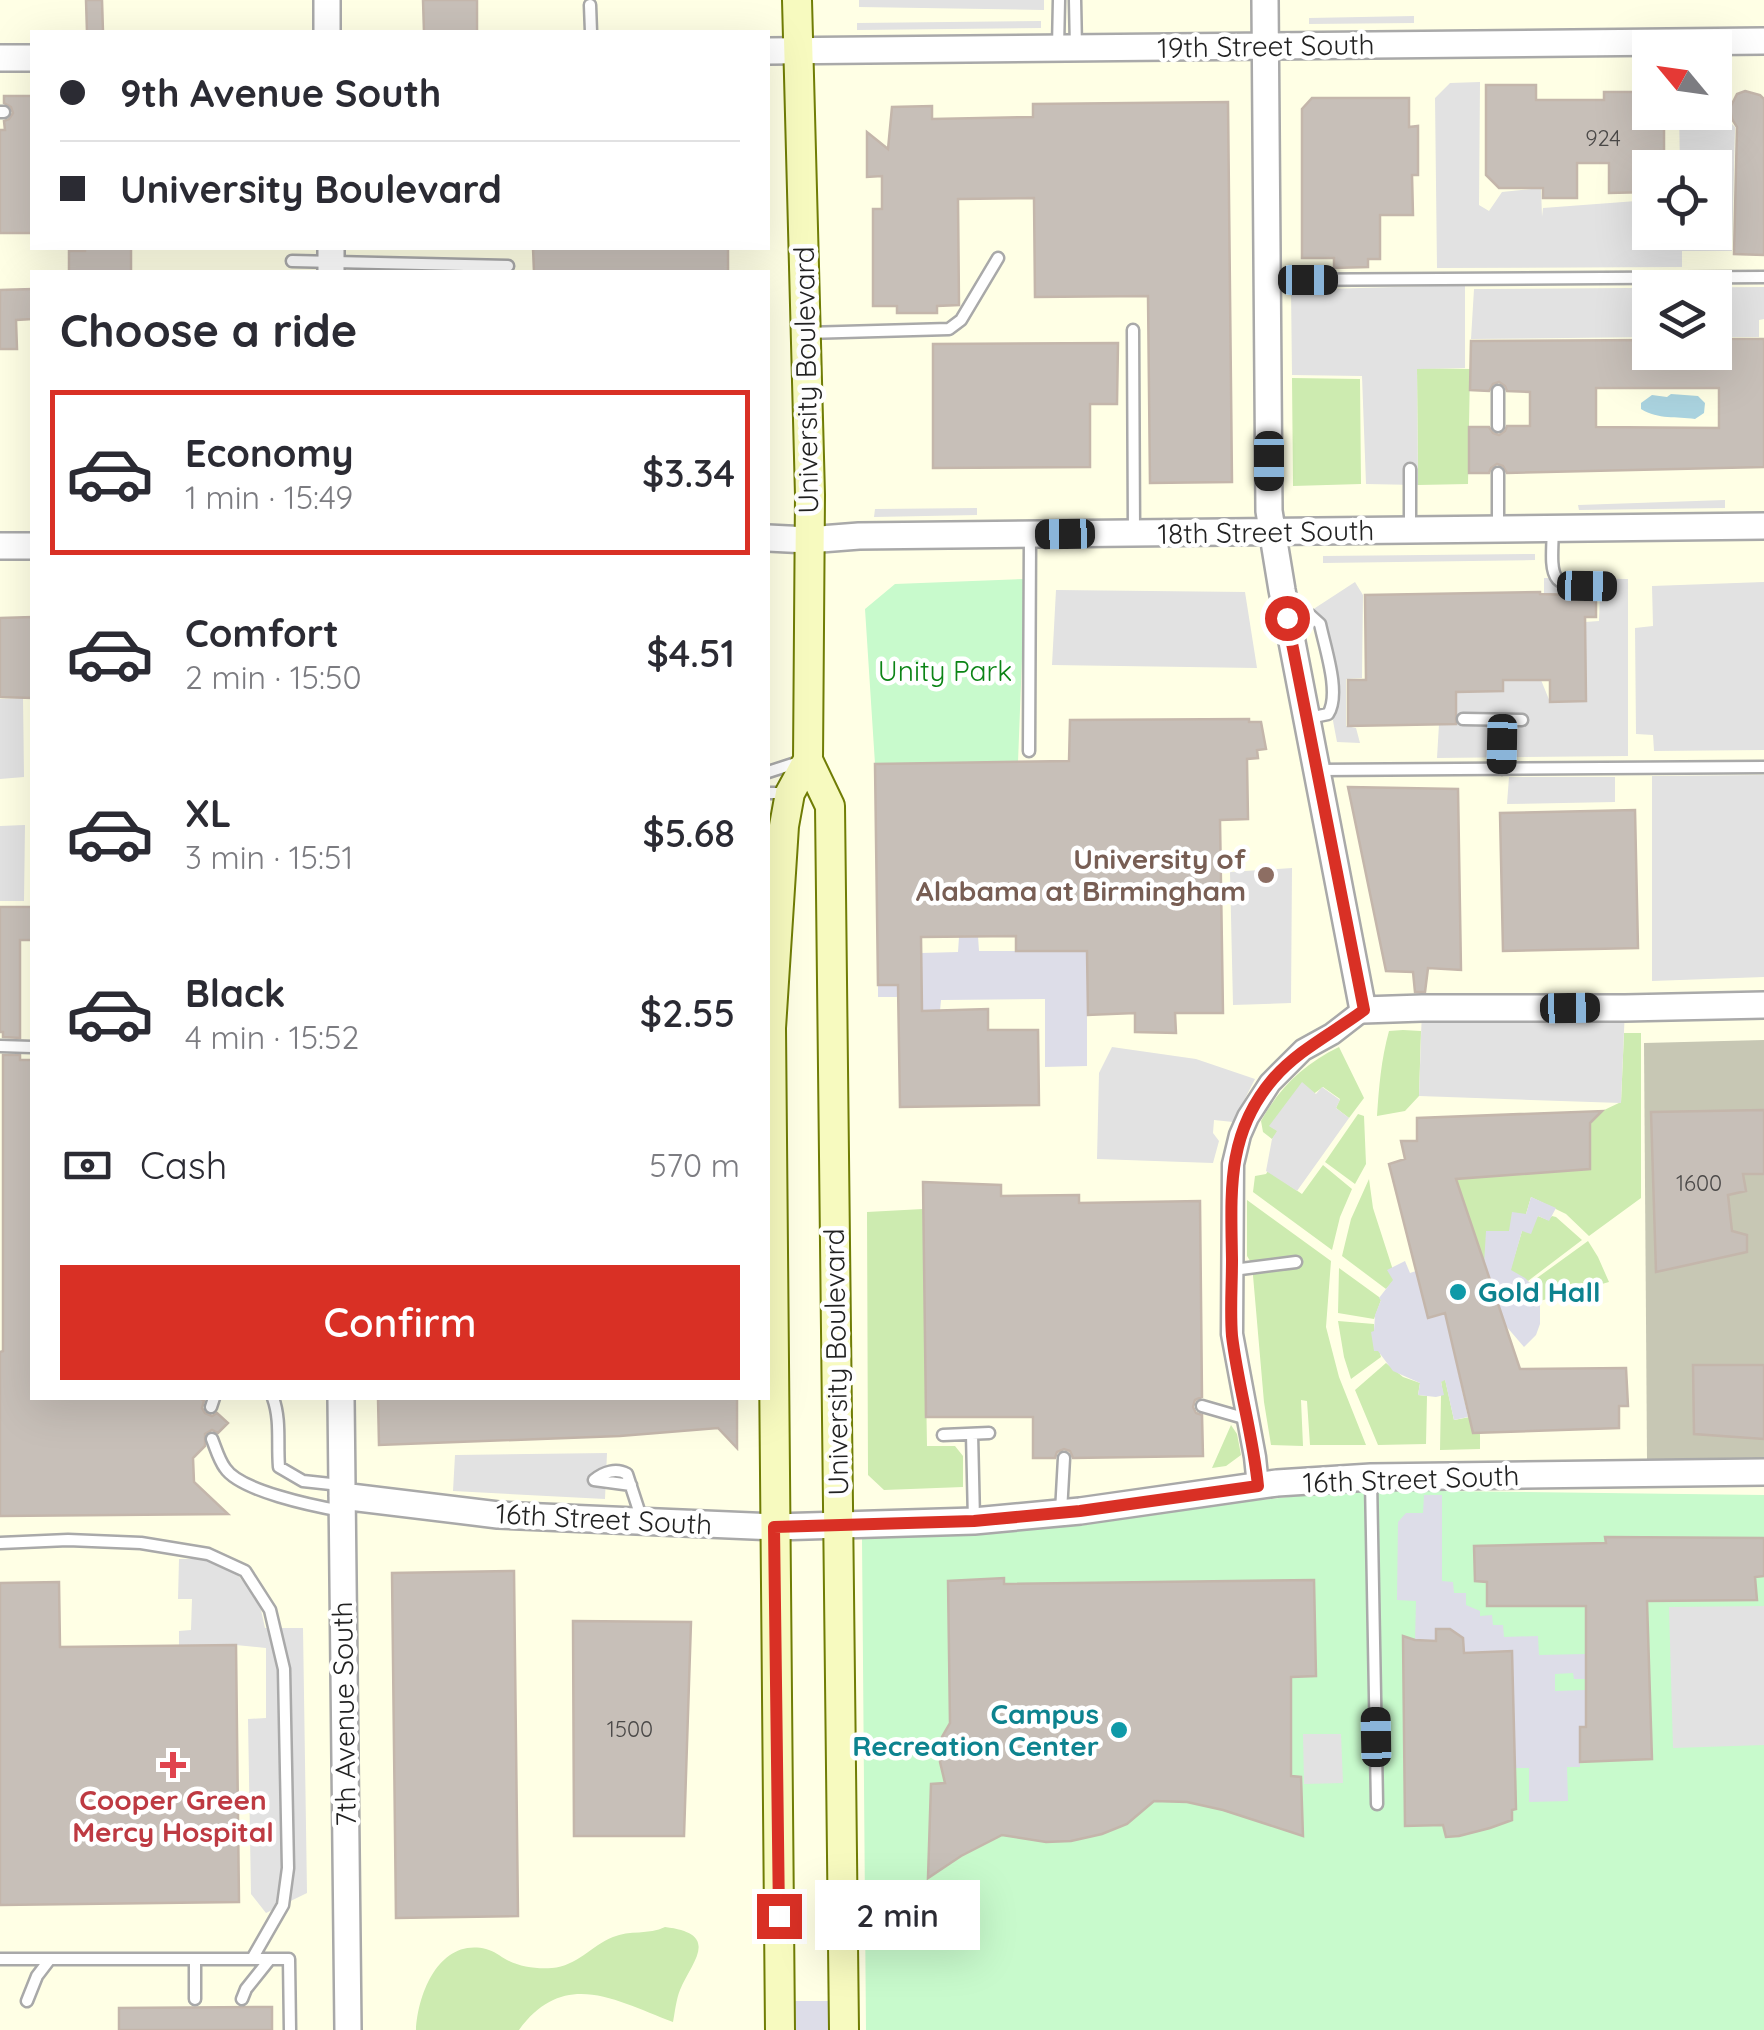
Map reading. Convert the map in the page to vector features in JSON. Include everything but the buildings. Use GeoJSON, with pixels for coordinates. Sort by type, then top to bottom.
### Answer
{"type":"FeatureCollection","features":[{"type":"Feature","properties":{"kind":"main road","name":"University Boulevard"},"geometry":{"type":"LineString","coordinates":[[798,0],[810,495],[808,760],[830,806],[844,2030]]}},
{"type":"Feature","properties":{"kind":"main road","name":"University Boulevard"},"geometry":{"type":"LineString","coordinates":[[780,2030],[770,1028],[784,826],[779,793],[808,760]]}},
{"type":"Feature","properties":{"kind":"street"},"geometry":{"type":"LineString","coordinates":[[327,0],[327,30]]}},
{"type":"Feature","properties":{"kind":"street"},"geometry":{"type":"LineString","coordinates":[[1265,0],[1272,532],[1364,1010]]}},
{"type":"Feature","properties":{"kind":"street","name":"19th Street South"},"geometry":{"type":"LineString","coordinates":[[770,51],[1764,41]]}},
{"type":"Feature","properties":{"kind":"street"},"geometry":{"type":"LineString","coordinates":[[0,58],[30,58]]}},
{"type":"Feature","properties":{"kind":"street","name":"18th Street South"},"geometry":{"type":"LineString","coordinates":[[770,538],[1764,526]]}},
{"type":"Feature","properties":{"kind":"street"},"geometry":{"type":"LineString","coordinates":[[0,546],[30,546]]}},
{"type":"Feature","properties":{"kind":"street"},"geometry":{"type":"LineString","coordinates":[[1258,1486],[1232,1334],[1233,1164],[1248,1117],[1286,1065],[1364,1010],[1764,1006]]}},
{"type":"Feature","properties":{"kind":"street","name":"7th Avenue South"},"geometry":{"type":"LineString","coordinates":[[341,1400],[348,2030]]}},
{"type":"Feature","properties":{"kind":"street","name":"16th Street South"},"geometry":{"type":"LineString","coordinates":[[342,1497],[498,1515],[774,1527],[974,1521],[1258,1486],[1371,1477],[1764,1472]]}},
{"type":"Feature","properties":{"kind":"lane"},"geometry":{"type":"LineString","coordinates":[[1059,0],[1067,48]]}},
{"type":"Feature","properties":{"kind":"lane"},"geometry":{"type":"LineString","coordinates":[[1067,48],[1075,0]]}},
{"type":"Feature","properties":{"kind":"lane"},"geometry":{"type":"LineString","coordinates":[[590,5],[592,30]]}},
{"type":"Feature","properties":{"kind":"lane"},"geometry":{"type":"LineString","coordinates":[[805,334],[949,328],[962,320],[998,258]]}},
{"type":"Feature","properties":{"kind":"lane"},"geometry":{"type":"LineString","coordinates":[[292,261],[508,266]]}},
{"type":"Feature","properties":{"kind":"lane"},"geometry":{"type":"LineString","coordinates":[[1268,280],[1764,277]]}},
{"type":"Feature","properties":{"kind":"lane"},"geometry":{"type":"LineString","coordinates":[[1133,330],[1134,533]]}},
{"type":"Feature","properties":{"kind":"lane"},"geometry":{"type":"LineString","coordinates":[[1498,391],[1498,426]]}},
{"type":"Feature","properties":{"kind":"lane"},"geometry":{"type":"LineString","coordinates":[[1410,469],[1410,530]]}},
{"type":"Feature","properties":{"kind":"lane"},"geometry":{"type":"LineString","coordinates":[[1498,473],[1498,529]]}},
{"type":"Feature","properties":{"kind":"lane"},"geometry":{"type":"LineString","coordinates":[[1553,528],[1551,566],[1556,580],[1566,586],[1608,587]]}},
{"type":"Feature","properties":{"kind":"lane"},"geometry":{"type":"LineString","coordinates":[[1029,751],[1030,534]]}},
{"type":"Feature","properties":{"kind":"lane"},"geometry":{"type":"LineString","coordinates":[[1463,719],[1522,720]]}},
{"type":"Feature","properties":{"kind":"lane"},"geometry":{"type":"LineString","coordinates":[[1502,720],[1502,769]]}},
{"type":"Feature","properties":{"kind":"lane"},"geometry":{"type":"LineString","coordinates":[[770,771],[808,760]]}},
{"type":"Feature","properties":{"kind":"lane"},"geometry":{"type":"LineString","coordinates":[[1318,770],[1764,767]]}},
{"type":"Feature","properties":{"kind":"lane"},"geometry":{"type":"LineString","coordinates":[[0,1046],[30,1047]]}},
{"type":"Feature","properties":{"kind":"lane"},"geometry":{"type":"LineString","coordinates":[[1232,1270],[1296,1262]]}},
{"type":"Feature","properties":{"kind":"lane"},"geometry":{"type":"LineString","coordinates":[[274,1400],[279,1420],[279,1466],[342,1497]]}},
{"type":"Feature","properties":{"kind":"lane"},"geometry":{"type":"LineString","coordinates":[[1202,1406],[1248,1419]]}},
{"type":"Feature","properties":{"kind":"lane"},"geometry":{"type":"LineString","coordinates":[[943,1435],[990,1433]]}},
{"type":"Feature","properties":{"kind":"lane"},"geometry":{"type":"LineString","coordinates":[[972,1434],[974,1521]]}},
{"type":"Feature","properties":{"kind":"lane"},"geometry":{"type":"LineString","coordinates":[[212,1440],[225,1469],[238,1481],[292,1502],[342,1497]]}},
{"type":"Feature","properties":{"kind":"lane"},"geometry":{"type":"LineString","coordinates":[[1061,1513],[1064,1458]]}},
{"type":"Feature","properties":{"kind":"lane"},"geometry":{"type":"LineString","coordinates":[[1371,1477],[1377,1804]]}},
{"type":"Feature","properties":{"kind":"lane"},"geometry":{"type":"LineString","coordinates":[[631,1485],[642,1522]]}},
{"type":"Feature","properties":{"kind":"lane"},"geometry":{"type":"LineString","coordinates":[[0,1543],[68,1540],[142,1544],[208,1554],[245,1571],[270,1610],[284,1669],[288,1868],[283,1905],[252,1959]]}},
{"type":"Feature","properties":{"kind":"lane"},"geometry":{"type":"LineString","coordinates":[[27,2002],[37,1976],[50,1959]]}},
{"type":"Feature","properties":{"kind":"lane"},"geometry":{"type":"LineString","coordinates":[[195,1959],[195,1999]]}},
{"type":"Feature","properties":{"kind":"lane"},"geometry":{"type":"LineString","coordinates":[[242,1999],[246,1988],[270,1959]]}},
{"type":"Feature","properties":{"kind":"lane"},"geometry":{"type":"LineString","coordinates":[[0,1960],[289,1959],[290,2030]]}},
{"type":"Feature","properties":{"kind":"shaded area","name":"University of Alabama at Birmingham"},"geometry":{"type":"Polygon","coordinates":[[[0,0],[1764,0],[1764,2030],[0,2030],[0,0]]]}},
{"type":"Feature","properties":{"kind":"shaded area"},"geometry":{"type":"Polygon","coordinates":[[[859,0],[1044,0],[1044,10],[859,7],[859,0]]]}},
{"type":"Feature","properties":{"kind":"shaded area"},"geometry":{"type":"Polygon","coordinates":[[[1414,16],[1414,23],[1309,24],[1309,18],[1414,16]]]}},
{"type":"Feature","properties":{"kind":"shaded area"},"geometry":{"type":"Polygon","coordinates":[[[1041,21],[1041,28],[857,30],[857,23],[1041,21]]]}},
{"type":"Feature","properties":{"kind":"shaded area"},"geometry":{"type":"Polygon","coordinates":[[[1480,82],[1479,205],[1489,211],[1502,192],[1541,188],[1542,217],[1543,208],[1632,201],[1632,250],[1732,250],[1732,150],[1680,150],[1679,130],[1732,130],[1732,124],[1735,127],[1732,251],[1682,251],[1682,267],[1437,268],[1435,98],[1450,83],[1480,82]]]}},
{"type":"Feature","properties":{"kind":"shaded area"},"geometry":{"type":"Polygon","coordinates":[[[1465,285],[1465,368],[1417,369],[1418,485],[1366,484],[1362,376],[1292,375],[1291,290],[1465,285]]]}},
{"type":"Feature","properties":{"kind":"shaded area"},"geometry":{"type":"Polygon","coordinates":[[[1732,287],[1764,287],[1764,319],[1759,320],[1759,337],[1732,337],[1732,287]]]}},
{"type":"Feature","properties":{"kind":"shaded area"},"geometry":{"type":"Polygon","coordinates":[[[1632,288],[1632,337],[1471,339],[1474,289],[1632,288]]]}},
{"type":"Feature","properties":{"kind":"shaded area"},"geometry":{"type":"Polygon","coordinates":[[[1725,500],[1725,508],[1579,510],[1578,505],[1725,500]]]}},
{"type":"Feature","properties":{"kind":"shaded area"},"geometry":{"type":"Polygon","coordinates":[[[977,508],[977,515],[874,517],[875,509],[977,508]]]}},
{"type":"Feature","properties":{"kind":"shaded area"},"geometry":{"type":"Polygon","coordinates":[[[1535,554],[1535,560],[1323,563],[1323,556],[1535,554]]]}},
{"type":"Feature","properties":{"kind":"shaded area"},"geometry":{"type":"Polygon","coordinates":[[[1544,578],[1628,579],[1628,756],[1437,758],[1439,724],[1456,724],[1456,692],[1502,691],[1503,680],[1541,680],[1550,702],[1586,701],[1585,622],[1599,621],[1600,593],[1544,594],[1544,578]]]}},
{"type":"Feature","properties":{"kind":"shaded area"},"geometry":{"type":"Polygon","coordinates":[[[1355,582],[1363,595],[1362,678],[1346,679],[1346,726],[1356,728],[1360,743],[1337,742],[1312,610],[1355,582]]]}},
{"type":"Feature","properties":{"kind":"shaded area"},"geometry":{"type":"Polygon","coordinates":[[[1764,582],[1764,750],[1654,751],[1653,735],[1636,734],[1635,628],[1653,626],[1652,586],[1764,582]]]}},
{"type":"Feature","properties":{"kind":"shaded area"},"geometry":{"type":"Polygon","coordinates":[[[1056,590],[1245,592],[1257,668],[1052,665],[1056,590]]]}},
{"type":"Feature","properties":{"kind":"shaded area"},"geometry":{"type":"Polygon","coordinates":[[[23,698],[24,777],[0,779],[0,699],[23,698]]]}},
{"type":"Feature","properties":{"kind":"shaded area"},"geometry":{"type":"Polygon","coordinates":[[[1764,775],[1764,977],[1652,981],[1652,776],[1764,775]]]}},
{"type":"Feature","properties":{"kind":"shaded area"},"geometry":{"type":"Polygon","coordinates":[[[1509,777],[1615,777],[1615,802],[1507,804],[1509,777]]]}},
{"type":"Feature","properties":{"kind":"shaded area"},"geometry":{"type":"Polygon","coordinates":[[[25,825],[24,901],[0,901],[0,826],[25,825]]]}},
{"type":"Feature","properties":{"kind":"shaded area"},"geometry":{"type":"Polygon","coordinates":[[[1292,868],[1291,1003],[1233,1005],[1230,872],[1292,868]]]}},
{"type":"Feature","properties":{"kind":"shaded area"},"geometry":{"type":"Polygon","coordinates":[[[978,936],[979,951],[1087,951],[1087,1066],[1045,1067],[1045,999],[941,1000],[940,1011],[921,1011],[920,997],[878,997],[878,985],[921,985],[921,953],[958,952],[959,937],[978,936]]]}},
{"type":"Feature","properties":{"kind":"shaded area"},"geometry":{"type":"Polygon","coordinates":[[[1422,1008],[1625,1008],[1621,1103],[1419,1096],[1422,1008]]]}},
{"type":"Feature","properties":{"kind":"shaded area"},"geometry":{"type":"Polygon","coordinates":[[[1764,1040],[1764,1462],[1647,1459],[1644,1043],[1764,1040]]]}},
{"type":"Feature","properties":{"kind":"shaded area"},"geometry":{"type":"Polygon","coordinates":[[[1112,1047],[1196,1059],[1255,1079],[1233,1122],[1214,1120],[1213,1133],[1219,1141],[1213,1163],[1097,1159],[1099,1073],[1112,1047]]]}},
{"type":"Feature","properties":{"kind":"shaded area"},"geometry":{"type":"Polygon","coordinates":[[[1302,1082],[1316,1094],[1322,1087],[1340,1100],[1336,1108],[1349,1118],[1297,1191],[1266,1171],[1277,1131],[1269,1126],[1302,1082]]]}},
{"type":"Feature","properties":{"kind":"shaded area"},"geometry":{"type":"Polygon","coordinates":[[[1531,1197],[1556,1208],[1549,1221],[1538,1216],[1531,1234],[1522,1231],[1511,1270],[1533,1286],[1540,1301],[1540,1324],[1524,1347],[1506,1326],[1484,1264],[1486,1231],[1509,1231],[1512,1212],[1526,1214],[1531,1197]]]}},
{"type":"Feature","properties":{"kind":"shaded area"},"geometry":{"type":"Polygon","coordinates":[[[1405,1261],[1410,1273],[1416,1271],[1445,1313],[1468,1417],[1454,1420],[1445,1380],[1441,1382],[1444,1395],[1418,1395],[1420,1383],[1393,1371],[1374,1351],[1371,1332],[1379,1298],[1393,1280],[1387,1270],[1405,1261]]]}},
{"type":"Feature","properties":{"kind":"shaded area"},"geometry":{"type":"Polygon","coordinates":[[[607,1453],[605,1499],[453,1491],[455,1455],[607,1453]]]}},
{"type":"Feature","properties":{"kind":"shaded area"},"geometry":{"type":"Polygon","coordinates":[[[1424,1495],[1442,1495],[1442,1581],[1453,1582],[1454,1593],[1466,1593],[1466,1605],[1480,1611],[1480,1616],[1492,1615],[1493,1625],[1503,1625],[1504,1637],[1538,1636],[1539,1655],[1585,1654],[1586,1679],[1574,1679],[1573,1673],[1555,1674],[1555,1691],[1586,1690],[1586,1727],[1580,1728],[1580,1767],[1567,1767],[1568,1801],[1529,1802],[1529,1768],[1515,1768],[1512,1651],[1464,1653],[1463,1638],[1450,1629],[1436,1629],[1436,1641],[1415,1640],[1416,1601],[1397,1600],[1398,1522],[1406,1513],[1423,1513],[1424,1495]]]}},
{"type":"Feature","properties":{"kind":"shaded area"},"geometry":{"type":"Polygon","coordinates":[[[179,1559],[205,1559],[237,1574],[259,1601],[265,1628],[303,1628],[307,1893],[266,1913],[251,1894],[248,1719],[266,1718],[266,1648],[179,1646],[179,1631],[191,1630],[192,1599],[178,1599],[179,1559]]]}},
{"type":"Feature","properties":{"kind":"shaded area"},"geometry":{"type":"Polygon","coordinates":[[[1764,1606],[1764,1745],[1673,1748],[1669,1607],[1764,1606]]]}},
{"type":"Feature","properties":{"kind":"shaded area"},"geometry":{"type":"Polygon","coordinates":[[[1303,1734],[1341,1734],[1343,1783],[1304,1784],[1303,1734]]]}},
{"type":"Feature","properties":{"kind":"shaded area"},"geometry":{"type":"Polygon","coordinates":[[[792,2001],[830,2001],[831,2030],[793,2030],[792,2001]]]}},
{"type":"Feature","properties":{"kind":"green space"},"geometry":{"type":"Polygon","coordinates":[[[1417,368],[1470,369],[1468,484],[1418,485],[1417,368]]]}},
{"type":"Feature","properties":{"kind":"green space"},"geometry":{"type":"Polygon","coordinates":[[[1292,378],[1360,379],[1361,484],[1293,486],[1292,378]]]}},
{"type":"Feature","properties":{"kind":"green space","name":"Unity Park"},"geometry":{"type":"Polygon","coordinates":[[[1025,579],[1018,762],[875,764],[865,609],[895,584],[1025,579]]]}},
{"type":"Feature","properties":{"kind":"green space"},"geometry":{"type":"Polygon","coordinates":[[[1389,1031],[1421,1031],[1419,1096],[1405,1111],[1377,1116],[1389,1031]]]}},
{"type":"Feature","properties":{"kind":"green space"},"geometry":{"type":"Polygon","coordinates":[[[1624,1033],[1641,1033],[1641,1198],[1589,1236],[1566,1214],[1531,1197],[1526,1214],[1484,1264],[1456,1179],[1589,1169],[1590,1123],[1602,1111],[1621,1102],[1624,1033]]]}},
{"type":"Feature","properties":{"kind":"green space"},"geometry":{"type":"Polygon","coordinates":[[[1339,1047],[1364,1098],[1349,1118],[1336,1108],[1340,1099],[1323,1087],[1270,1126],[1278,1131],[1272,1139],[1263,1132],[1261,1121],[1276,1097],[1304,1069],[1339,1047]]]}},
{"type":"Feature","properties":{"kind":"green space"},"geometry":{"type":"Polygon","coordinates":[[[1358,1114],[1364,1116],[1366,1164],[1355,1184],[1325,1162],[1358,1114]]]}},
{"type":"Feature","properties":{"kind":"green space"},"geometry":{"type":"Polygon","coordinates":[[[1323,1165],[1352,1189],[1332,1250],[1253,1192],[1255,1176],[1268,1171],[1302,1194],[1323,1165]]]}},
{"type":"Feature","properties":{"kind":"green space"},"geometry":{"type":"Polygon","coordinates":[[[1369,1179],[1373,1208],[1392,1267],[1394,1280],[1386,1289],[1342,1256],[1351,1219],[1369,1179]]]}},
{"type":"Feature","properties":{"kind":"green space"},"geometry":{"type":"Polygon","coordinates":[[[1247,1200],[1331,1261],[1326,1327],[1339,1377],[1366,1445],[1310,1445],[1307,1401],[1301,1400],[1303,1446],[1271,1445],[1252,1264],[1247,1256],[1247,1200]]]}},
{"type":"Feature","properties":{"kind":"green space"},"geometry":{"type":"Polygon","coordinates":[[[923,1209],[927,1446],[955,1446],[963,1456],[963,1487],[884,1490],[868,1475],[867,1212],[923,1209]]]}},
{"type":"Feature","properties":{"kind":"green space"},"geometry":{"type":"Polygon","coordinates":[[[1538,1216],[1548,1220],[1556,1217],[1582,1240],[1528,1281],[1510,1271],[1522,1231],[1538,1216]]]}},
{"type":"Feature","properties":{"kind":"green space"},"geometry":{"type":"Polygon","coordinates":[[[1588,1241],[1609,1282],[1540,1301],[1530,1283],[1588,1241]]]}},
{"type":"Feature","properties":{"kind":"green space"},"geometry":{"type":"Polygon","coordinates":[[[1339,1268],[1379,1297],[1374,1319],[1338,1313],[1339,1268]]]}},
{"type":"Feature","properties":{"kind":"green space"},"geometry":{"type":"Polygon","coordinates":[[[1338,1321],[1374,1324],[1381,1357],[1351,1379],[1344,1357],[1338,1321]]]}},
{"type":"Feature","properties":{"kind":"green space"},"geometry":{"type":"Polygon","coordinates":[[[1386,1363],[1403,1377],[1420,1383],[1418,1395],[1427,1396],[1426,1444],[1378,1445],[1355,1390],[1386,1363]]]}},
{"type":"Feature","properties":{"kind":"green space"},"geometry":{"type":"Polygon","coordinates":[[[1445,1379],[1454,1420],[1470,1417],[1473,1433],[1480,1433],[1480,1449],[1440,1450],[1441,1381],[1445,1379]]]}},
{"type":"Feature","properties":{"kind":"green space"},"geometry":{"type":"Polygon","coordinates":[[[1231,1425],[1241,1455],[1226,1466],[1212,1468],[1231,1425]]]}},
{"type":"Feature","properties":{"kind":"green space"},"geometry":{"type":"Polygon","coordinates":[[[1352,1490],[1764,1495],[1764,2030],[866,2030],[862,1539],[1352,1490]]]}},
{"type":"Feature","properties":{"kind":"green space"},"geometry":{"type":"Polygon","coordinates":[[[665,1927],[683,1931],[698,1942],[696,1959],[679,1994],[673,2022],[612,1999],[573,1995],[555,1999],[519,2030],[416,2030],[421,2000],[434,1971],[456,1952],[486,1949],[518,1964],[552,1968],[569,1964],[613,1937],[665,1927]]]}},
{"type":"Feature","properties":{"kind":"water"},"geometry":{"type":"Polygon","coordinates":[[[1652,395],[1698,396],[1705,403],[1704,413],[1695,419],[1661,416],[1641,409],[1641,403],[1652,395]]]}},
{"type":"Feature","properties":{"kind":"place","name":"University of Alabama at Birmingham"},"geometry":{"type":"Point","coordinates":[1266,875]}},
{"type":"Feature","properties":{"kind":"place","name":"Gold Hall"},"geometry":{"type":"Point","coordinates":[1458,1292]}},
{"type":"Feature","properties":{"kind":"place","name":"Campus Recreation Center"},"geometry":{"type":"Point","coordinates":[1119,1730]}},
{"type":"Feature","properties":{"kind":"place","name":"Cooper Green Mercy Hospital"},"geometry":{"type":"Point","coordinates":[173,1765]}},
{"type":"Feature","properties":{"kind":"route"},"geometry":{"type":"LineString","coordinates":[[779,1916],[774,1527],[974,1521],[1080,1511],[1258,1486],[1232,1334],[1233,1164],[1248,1117],[1270,1083],[1304,1050],[1364,1010],[1287,618]]}}]}
